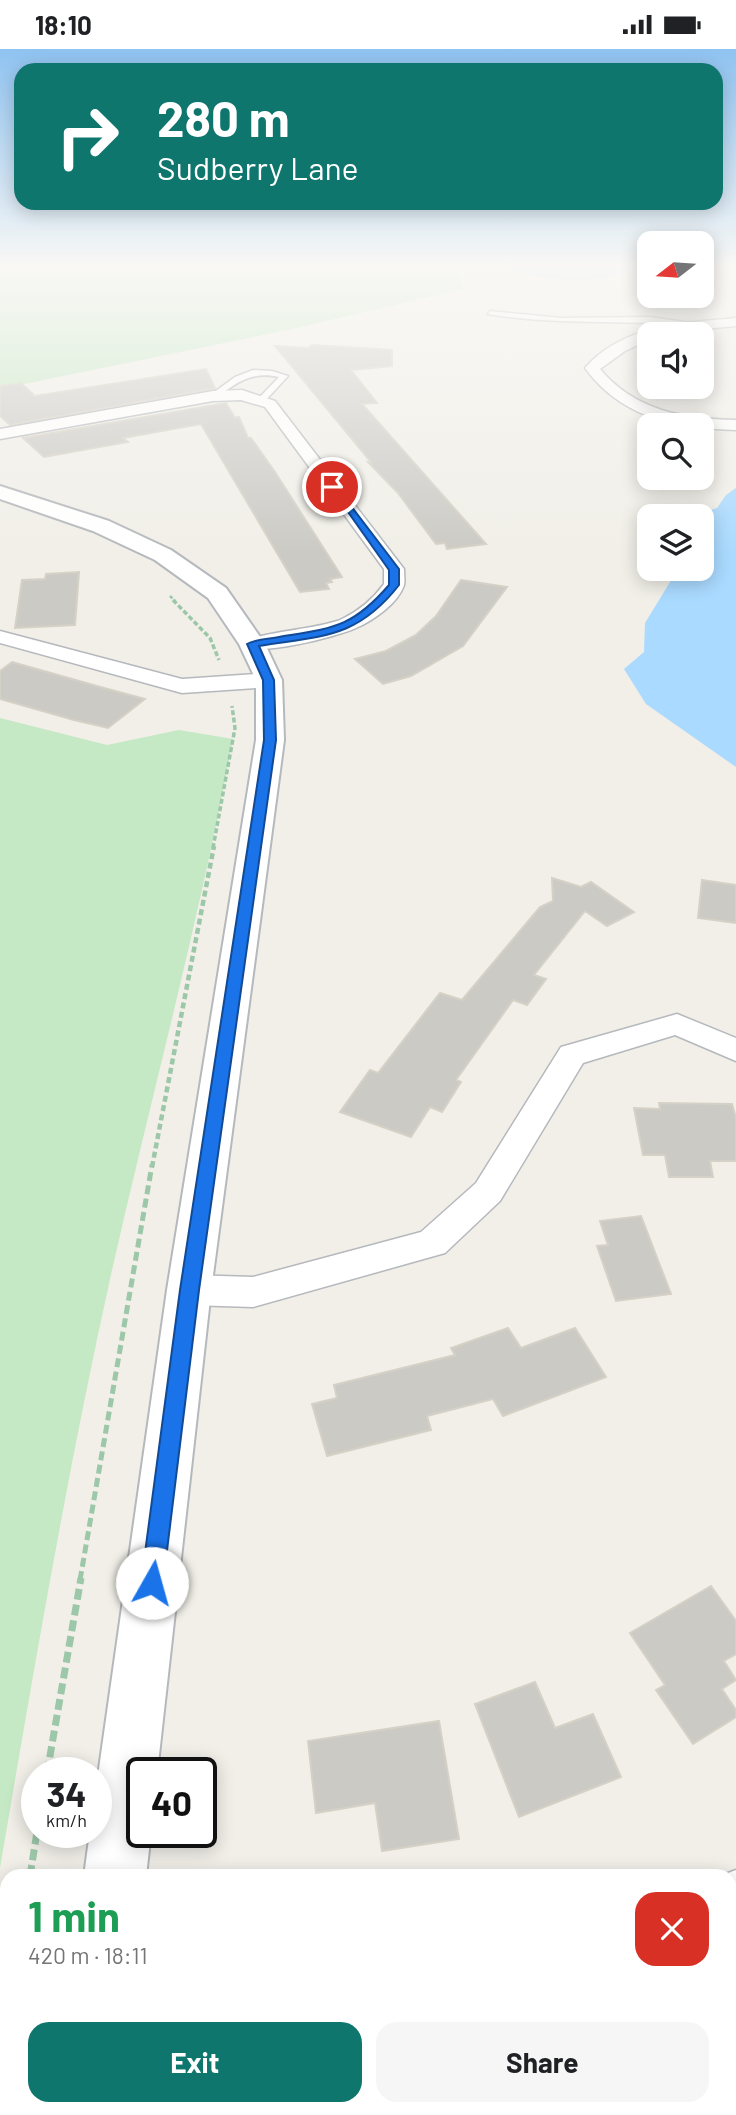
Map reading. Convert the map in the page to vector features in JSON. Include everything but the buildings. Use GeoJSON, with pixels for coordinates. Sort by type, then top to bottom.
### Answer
{"type":"FeatureCollection","features":[{"type":"Feature","properties":{"kind":"street"},"geometry":{"type":"LineString","coordinates":[[603,360],[592,368],[605,387],[626,404],[662,416],[736,425]]}},
{"type":"Feature","properties":{"kind":"street"},"geometry":{"type":"LineString","coordinates":[[0,434],[213,396],[242,395],[270,404],[394,569],[394,585],[373,610],[354,623],[335,631],[252,644]]}},
{"type":"Feature","properties":{"kind":"street"},"geometry":{"type":"LineString","coordinates":[[0,492],[101,526],[163,555],[217,593],[252,644],[269,680],[270,740],[190,1290],[116,1869]]}},
{"type":"Feature","properties":{"kind":"street"},"geometry":{"type":"LineString","coordinates":[[0,637],[182,686],[269,680]]}},
{"type":"Feature","properties":{"kind":"street"},"geometry":{"type":"LineString","coordinates":[[190,1290],[253,1292],[432,1243],[488,1192],[572,1055],[677,1024],[736,1050]]}},
{"type":"Feature","properties":{"kind":"lane"},"geometry":{"type":"LineString","coordinates":[[213,396],[247,372],[267,371],[284,376],[260,401]]}},
{"type":"Feature","properties":{"kind":"path"},"geometry":{"type":"LineString","coordinates":[[50,1757],[169,1067],[235,728],[228,683],[210,638],[165,590]]}},
{"type":"Feature","properties":{"kind":"path"},"geometry":{"type":"LineString","coordinates":[[31,1869],[34,1848]]}},
{"type":"Feature","properties":{"kind":"green space"},"geometry":{"type":"Polygon","coordinates":[[[0,360],[139,360],[0,389],[0,360]]]}},
{"type":"Feature","properties":{"kind":"green space"},"geometry":{"type":"Polygon","coordinates":[[[0,718],[107,745],[179,730],[233,739],[206,873],[96,1344],[52,1568],[0,1868],[0,718]]]}},
{"type":"Feature","properties":{"kind":"water"},"geometry":{"type":"Polygon","coordinates":[[[736,488],[736,767],[646,704],[624,669],[644,652],[645,623],[671,581],[714,581],[714,509],[736,488]]]}},
{"type":"Feature","properties":{"kind":"route"},"geometry":{"type":"LineString","coordinates":[[152,1583],[190,1290],[270,740],[269,680],[252,644],[335,631],[354,623],[373,610],[394,585],[394,569],[332,487]]}}]}
